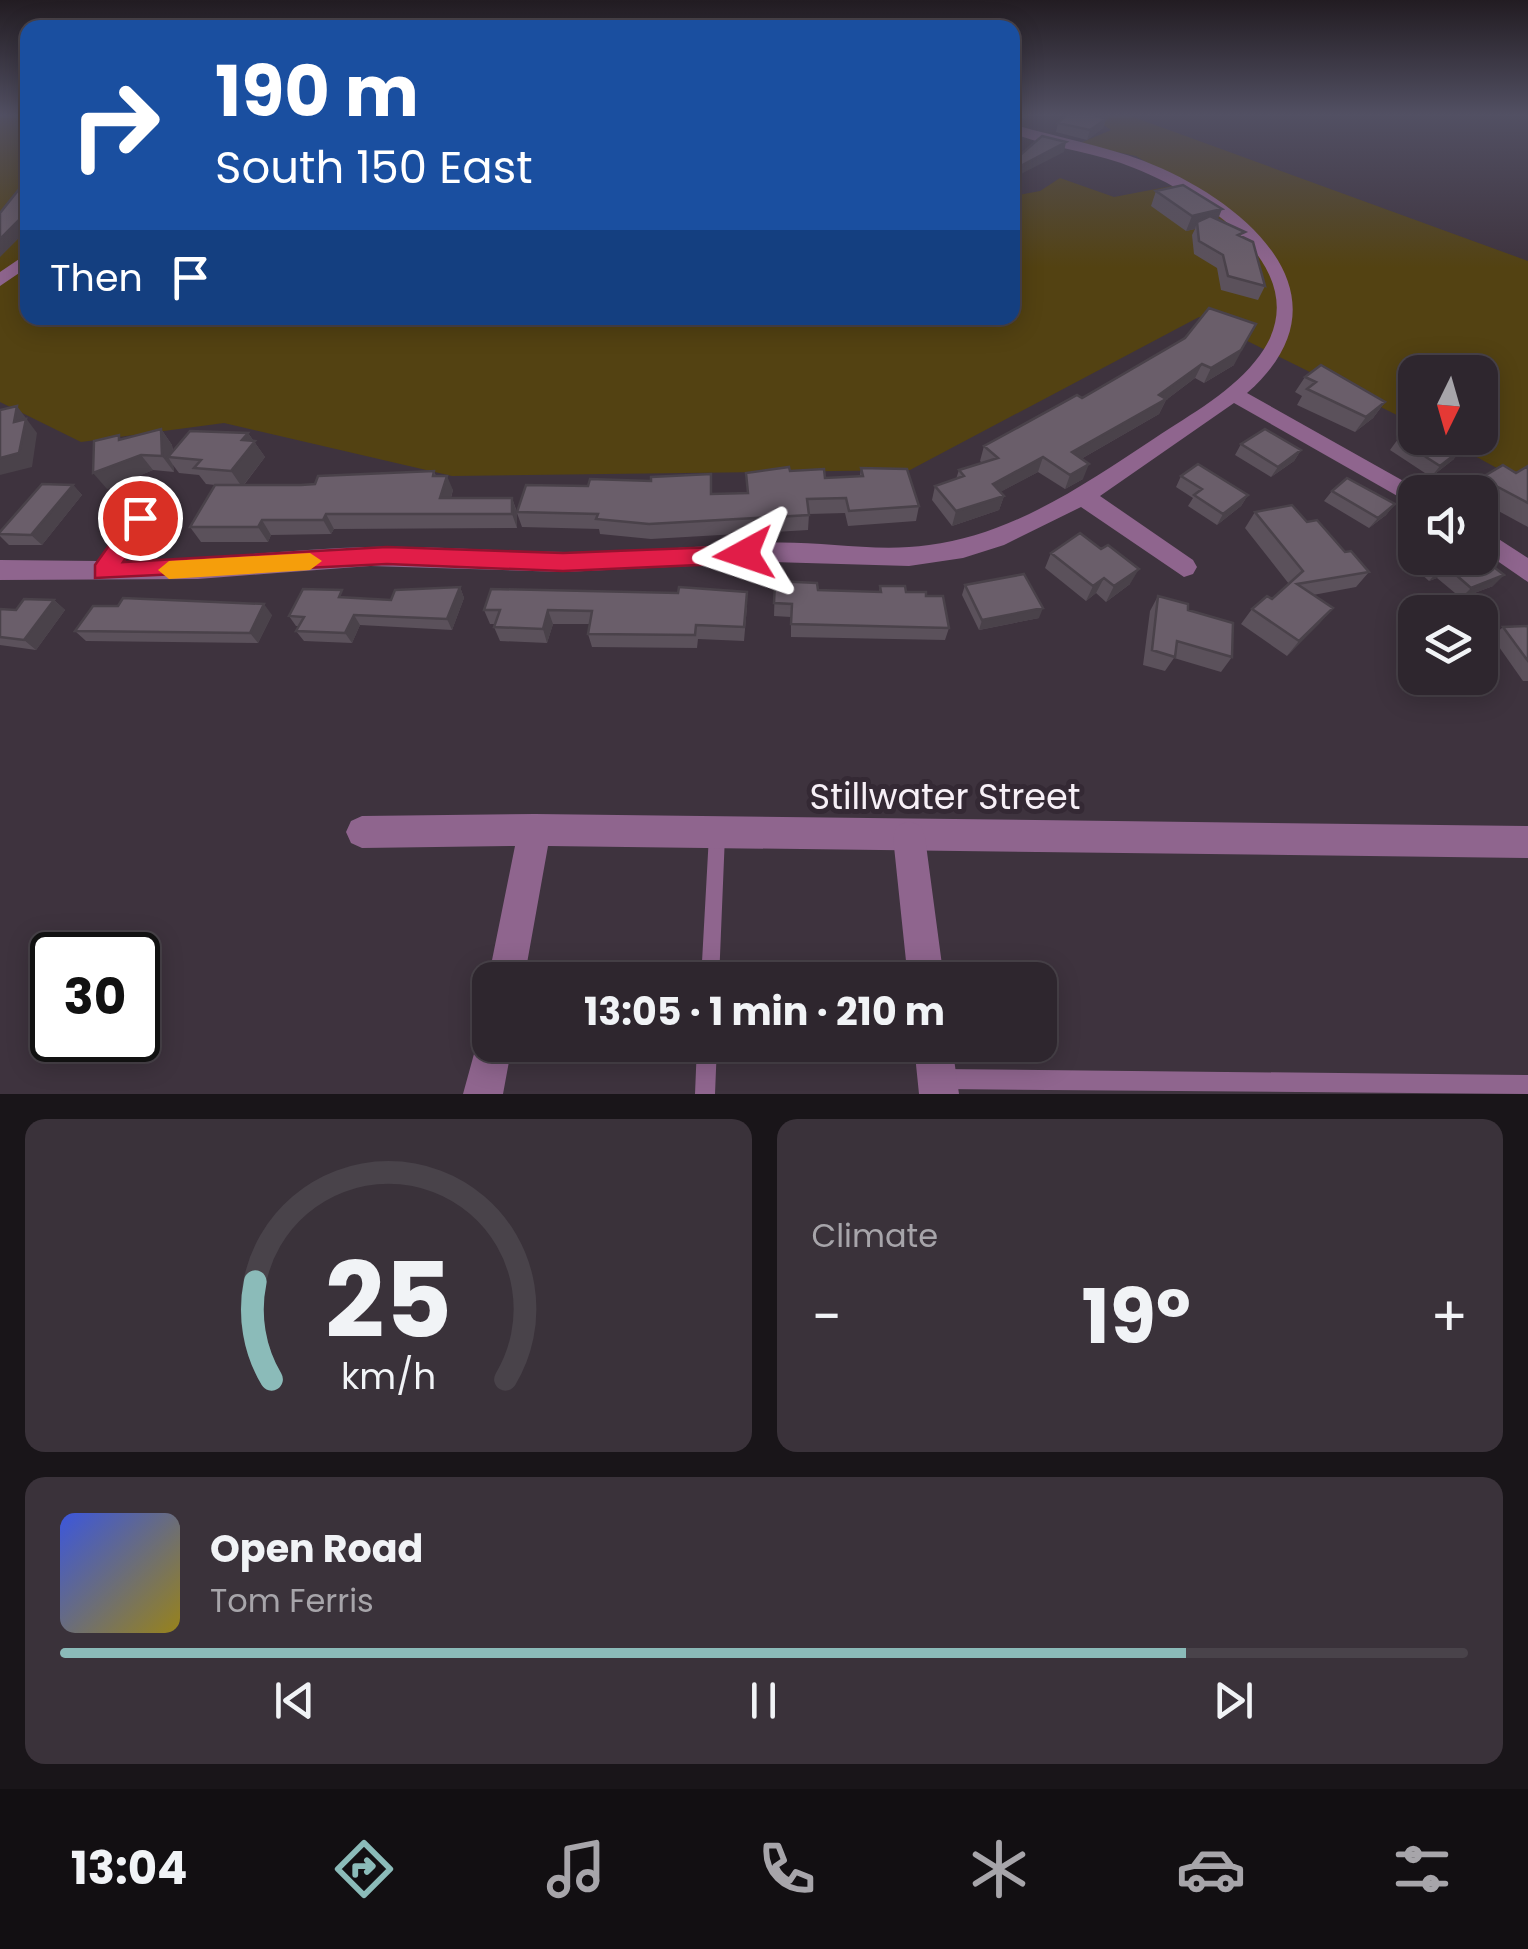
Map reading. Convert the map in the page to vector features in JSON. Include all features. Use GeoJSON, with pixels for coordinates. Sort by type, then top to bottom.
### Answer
{"type":"FeatureCollection","features":[{"type":"Feature","properties":{"kind":"street"},"geometry":{"type":"LineString","coordinates":[[0,570],[104,572],[387,556],[563,562],[680,560],[775,552],[869,558],[931,555],[990,540],[1084,497],[1234,394],[1279,341],[1285,321],[1284,299],[1268,258],[1248,232],[1140,165]]}},
{"type":"Feature","properties":{"kind":"street"},"geometry":{"type":"LineString","coordinates":[[0,282],[20,265]]}},
{"type":"Feature","properties":{"kind":"street"},"geometry":{"type":"LineString","coordinates":[[1234,394],[1398,488]]}},
{"type":"Feature","properties":{"kind":"street"},"geometry":{"type":"LineString","coordinates":[[1084,497],[1184,568]]}},
{"type":"Feature","properties":{"kind":"street"},"geometry":{"type":"LineString","coordinates":[[104,572],[140,518]]}},
{"type":"Feature","properties":{"kind":"street"},"geometry":{"type":"LineString","coordinates":[[1498,550],[1528,572]]}},
{"type":"Feature","properties":{"kind":"street"},"geometry":{"type":"LineString","coordinates":[[510,962],[536,830]]}},
{"type":"Feature","properties":{"kind":"street","name":"Stillwater Street"},"geometry":{"type":"LineString","coordinates":[[362,832],[536,830],[1528,842]]}},
{"type":"Feature","properties":{"kind":"street"},"geometry":{"type":"LineString","coordinates":[[909,836],[924,962]]}},
{"type":"Feature","properties":{"kind":"street"},"geometry":{"type":"LineString","coordinates":[[484,1094],[490,1062]]}},
{"type":"Feature","properties":{"kind":"lane"},"geometry":{"type":"LineString","coordinates":[[711,962],[717,835]]}},
{"type":"Feature","properties":{"kind":"lane"},"geometry":{"type":"LineString","coordinates":[[705,1094],[707,1062]]}},
{"type":"Feature","properties":{"kind":"lane"},"geometry":{"type":"LineString","coordinates":[[936,1073],[1528,1086]]}},
{"type":"Feature","properties":{"kind":"shaded area"},"geometry":{"type":"Polygon","coordinates":[[[0,165],[20,165],[20,325],[1020,325],[1020,195],[1040,191],[1060,178],[1114,197],[1182,184],[1151,165],[1265,165],[1528,261],[1528,485],[1473,455],[1498,455],[1498,355],[1398,355],[1398,416],[1199,317],[910,470],[452,476],[224,423],[81,442],[0,402],[0,165]]]}},
{"type":"Feature","properties":{"kind":"building"},"geometry":{"type":"Polygon","coordinates":[[[1183,185],[1222,209],[1192,216],[1156,191],[1183,185]]]}},
{"type":"Feature","properties":{"kind":"building"},"geometry":{"type":"Polygon","coordinates":[[[20,188],[20,219],[0,239],[0,213],[20,188]]]}},
{"type":"Feature","properties":{"kind":"building"},"geometry":{"type":"Polygon","coordinates":[[[1210,216],[1245,232],[1238,235],[1253,242],[1265,286],[1228,276],[1223,255],[1199,241],[1197,222],[1210,216]]]}},
{"type":"Feature","properties":{"kind":"building"},"geometry":{"type":"Polygon","coordinates":[[[1209,308],[1256,324],[1241,350],[1211,368],[1202,364],[1159,395],[1166,399],[1072,452],[1089,464],[1070,475],[1043,457],[993,484],[1004,496],[956,511],[935,486],[964,476],[959,470],[998,458],[984,446],[1077,395],[1082,398],[1185,338],[1209,308]]]}},
{"type":"Feature","properties":{"kind":"building"},"geometry":{"type":"Polygon","coordinates":[[[1321,365],[1385,402],[1366,417],[1307,389],[1316,382],[1305,377],[1321,365]]]}},
{"type":"Feature","properties":{"kind":"building"},"geometry":{"type":"Polygon","coordinates":[[[17,406],[14,422],[26,419],[19,453],[0,458],[0,410],[17,406]]]}},
{"type":"Feature","properties":{"kind":"building"},"geometry":{"type":"Polygon","coordinates":[[[161,429],[162,456],[141,455],[93,473],[94,441],[119,435],[119,440],[161,429]]]}},
{"type":"Feature","properties":{"kind":"building"},"geometry":{"type":"Polygon","coordinates":[[[1265,429],[1301,450],[1278,467],[1241,444],[1265,429]]]}},
{"type":"Feature","properties":{"kind":"building"},"geometry":{"type":"Polygon","coordinates":[[[190,431],[248,433],[242,440],[255,441],[231,471],[194,468],[201,460],[168,457],[190,431]]]}},
{"type":"Feature","properties":{"kind":"building"},"geometry":{"type":"Polygon","coordinates":[[[1423,455],[1454,455],[1440,466],[1423,455]]]}},
{"type":"Feature","properties":{"kind":"building"},"geometry":{"type":"Polygon","coordinates":[[[1198,464],[1248,495],[1223,514],[1194,495],[1202,489],[1181,476],[1198,464]]]}},
{"type":"Feature","properties":{"kind":"building"},"geometry":{"type":"Polygon","coordinates":[[[1503,465],[1516,473],[1528,466],[1528,503],[1498,487],[1498,475],[1486,475],[1503,465]]]}},
{"type":"Feature","properties":{"kind":"building"},"geometry":{"type":"Polygon","coordinates":[[[789,467],[790,471],[824,469],[825,478],[863,476],[861,468],[907,469],[919,506],[849,511],[846,498],[807,499],[809,515],[649,524],[596,519],[598,514],[517,512],[526,485],[588,486],[590,479],[651,481],[651,477],[711,474],[711,494],[748,493],[746,473],[789,467]]]}},
{"type":"Feature","properties":{"kind":"building"},"geometry":{"type":"Polygon","coordinates":[[[434,471],[433,476],[447,476],[440,498],[512,498],[512,514],[326,514],[323,520],[262,520],[258,527],[190,527],[215,485],[301,485],[315,484],[318,476],[434,471]]]}},
{"type":"Feature","properties":{"kind":"building"},"geometry":{"type":"Polygon","coordinates":[[[1347,478],[1395,504],[1378,518],[1332,491],[1347,478]]]}},
{"type":"Feature","properties":{"kind":"building"},"geometry":{"type":"Polygon","coordinates":[[[42,484],[73,485],[31,535],[0,534],[0,532],[42,484]]]}},
{"type":"Feature","properties":{"kind":"building"},"geometry":{"type":"Polygon","coordinates":[[[1292,505],[1307,522],[1317,520],[1369,572],[1297,584],[1333,608],[1299,641],[1252,609],[1267,596],[1272,599],[1303,571],[1255,512],[1292,505]]]}},
{"type":"Feature","properties":{"kind":"building"},"geometry":{"type":"Polygon","coordinates":[[[1080,533],[1101,549],[1108,545],[1139,569],[1114,586],[1104,578],[1093,586],[1051,553],[1080,533]]]}},
{"type":"Feature","properties":{"kind":"building"},"geometry":{"type":"Polygon","coordinates":[[[1498,570],[1504,575],[1471,588],[1456,575],[1498,575],[1498,570]]]}},
{"type":"Feature","properties":{"kind":"building"},"geometry":{"type":"Polygon","coordinates":[[[1024,574],[1043,608],[982,620],[965,585],[1024,574]]]}},
{"type":"Feature","properties":{"kind":"building"},"geometry":{"type":"Polygon","coordinates":[[[775,581],[817,583],[818,590],[881,592],[880,586],[905,586],[906,592],[943,596],[949,628],[791,624],[792,604],[774,603],[775,581]]]}},
{"type":"Feature","properties":{"kind":"building"},"geometry":{"type":"Polygon","coordinates":[[[460,587],[447,619],[354,615],[345,633],[296,631],[304,617],[289,616],[303,589],[342,590],[339,597],[391,600],[395,590],[460,587]]]}},
{"type":"Feature","properties":{"kind":"building"},"geometry":{"type":"Polygon","coordinates":[[[679,587],[747,592],[744,627],[696,625],[695,635],[588,634],[592,611],[548,610],[543,629],[494,627],[500,610],[484,610],[491,589],[678,593],[679,587]]]}},
{"type":"Feature","properties":{"kind":"building"},"geometry":{"type":"Polygon","coordinates":[[[1158,596],[1188,604],[1188,610],[1233,623],[1232,657],[1177,641],[1175,657],[1152,650],[1158,596]]]}},
{"type":"Feature","properties":{"kind":"building"},"geometry":{"type":"Polygon","coordinates":[[[123,598],[264,604],[250,633],[75,631],[93,606],[118,606],[123,598]]]}},
{"type":"Feature","properties":{"kind":"building"},"geometry":{"type":"Polygon","coordinates":[[[24,599],[54,600],[24,640],[0,637],[0,609],[16,610],[24,599]]]}},
{"type":"Feature","properties":{"kind":"building"},"geometry":{"type":"Polygon","coordinates":[[[1528,626],[1528,661],[1503,627],[1528,626]]]}},
{"type":"Feature","properties":{"kind":"slow traffic"},"geometry":{"type":"LineString","coordinates":[[169,570],[310,561]]}},
{"type":"Feature","properties":{"kind":"route"},"geometry":{"type":"LineString","coordinates":[[140,518],[104,572],[387,556],[563,562],[680,560],[744,554]]}}]}
